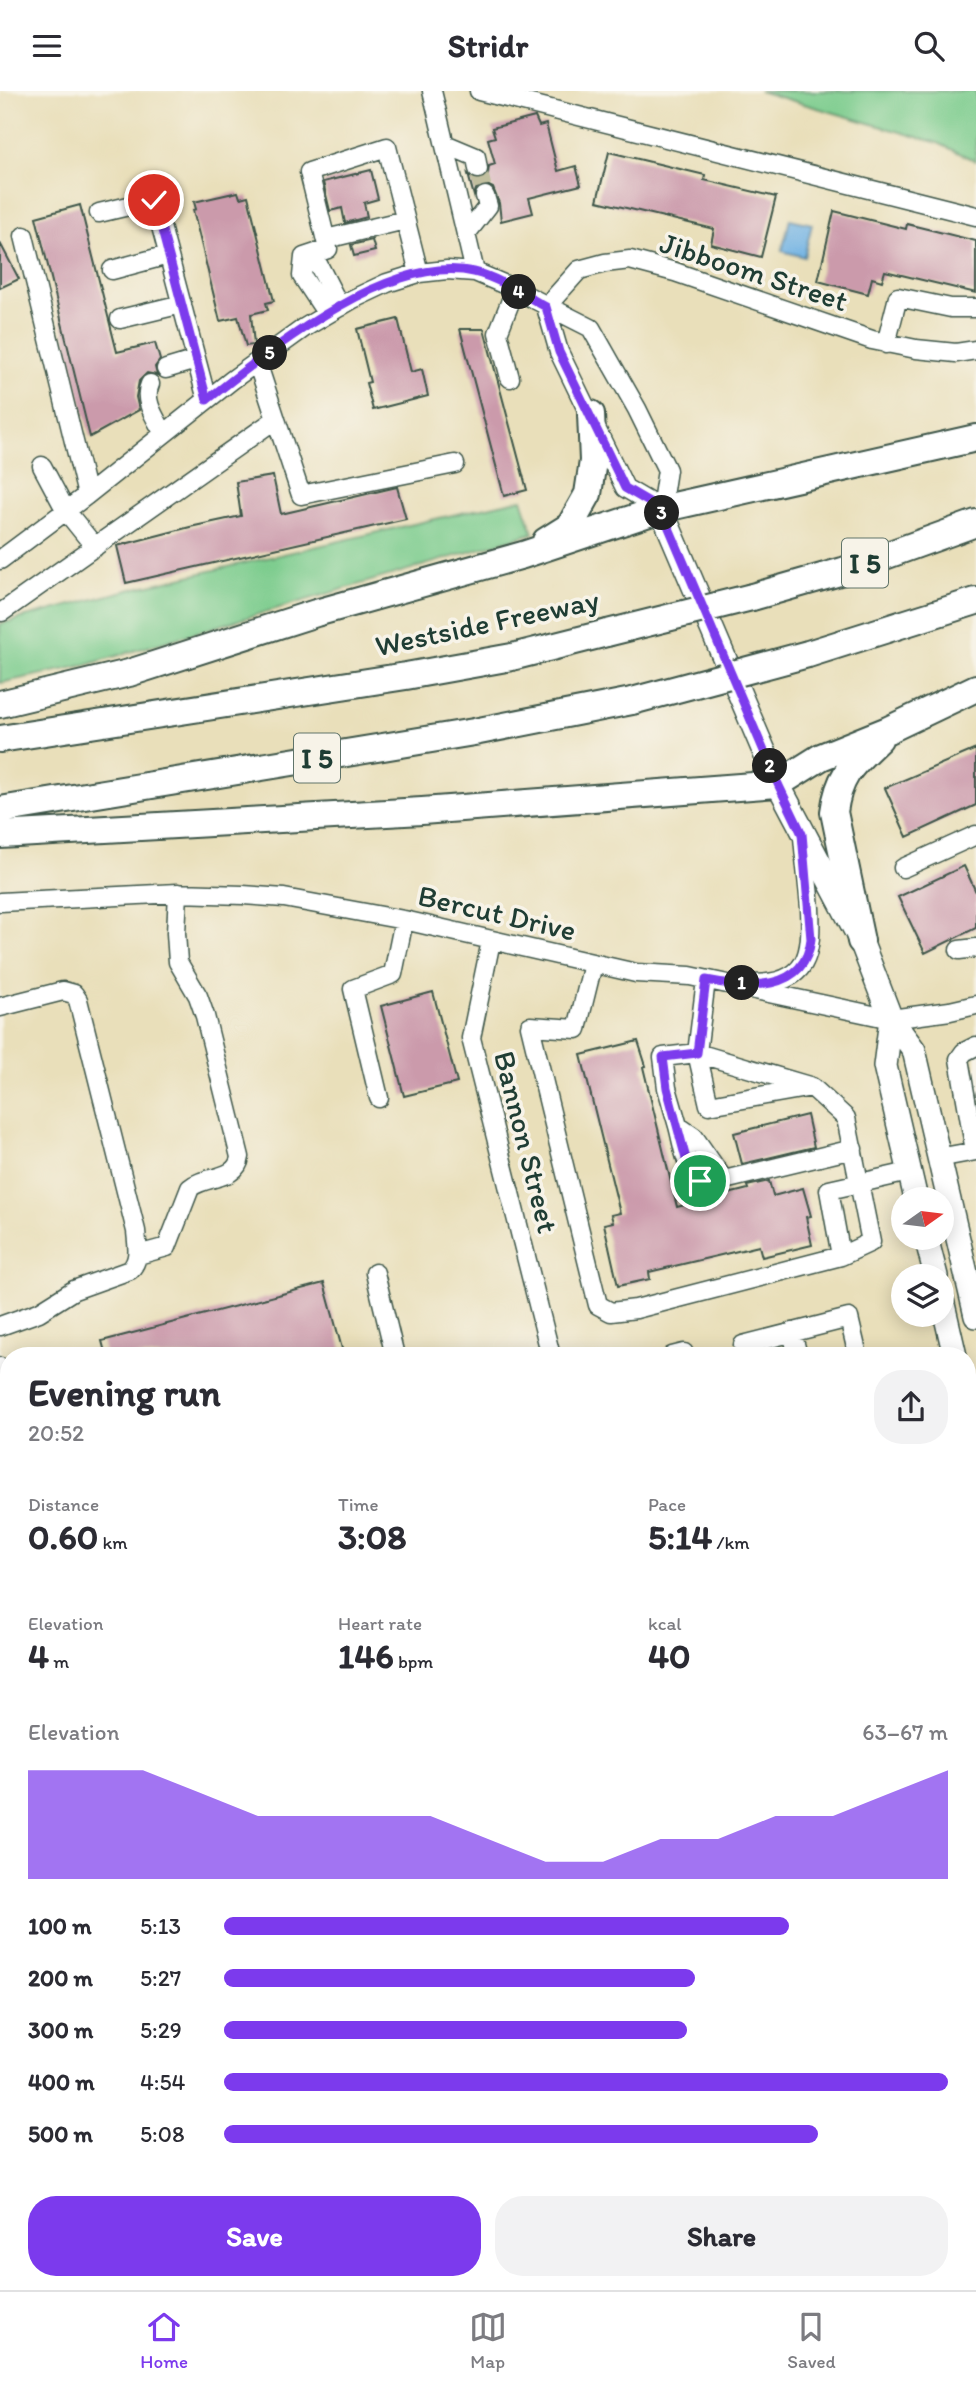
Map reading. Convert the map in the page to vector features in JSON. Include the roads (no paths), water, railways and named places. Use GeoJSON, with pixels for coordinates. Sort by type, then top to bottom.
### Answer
{"type":"FeatureCollection","features":[{"type":"Feature","properties":{"kind":"highway"},"geometry":{"type":"LineString","coordinates":[[523,555],[570,526],[589,494],[593,461],[591,414]]}},
{"type":"Feature","properties":{"kind":"highway"},"geometry":{"type":"LineString","coordinates":[[0,704],[129,673],[214,648],[316,613],[523,555],[661,509],[976,438]]}},
{"type":"Feature","properties":{"kind":"highway","name":"Westside Freeway"},"geometry":{"type":"LineString","coordinates":[[0,739],[512,657],[752,597],[843,571],[976,523]]}},
{"type":"Feature","properties":{"kind":"highway","name":"I 5"},"geometry":{"type":"LineString","coordinates":[[0,810],[474,732],[632,701],[808,654],[976,601]]}},
{"type":"Feature","properties":{"kind":"highway"},"geometry":{"type":"LineString","coordinates":[[0,835],[422,811],[778,784],[821,757],[888,730],[976,688]]}},
{"type":"Feature","properties":{"kind":"highway"},"geometry":{"type":"LineString","coordinates":[[861,940],[834,812],[836,792],[852,765],[888,730]]}},
{"type":"Feature","properties":{"kind":"main road"},"geometry":{"type":"LineString","coordinates":[[661,509],[778,784],[802,834],[861,940],[891,1019],[914,1050],[938,1158],[969,1256],[976,1316]]}},
{"type":"Feature","properties":{"kind":"main road"},"geometry":{"type":"LineString","coordinates":[[891,1019],[886,1066],[913,1187]]}},
{"type":"Feature","properties":{"kind":"main road"},"geometry":{"type":"LineString","coordinates":[[948,1327],[953,1347]]}},
{"type":"Feature","properties":{"kind":"street"},"geometry":{"type":"LineString","coordinates":[[432,91],[475,272]]}},
{"type":"Feature","properties":{"kind":"street"},"geometry":{"type":"LineString","coordinates":[[479,91],[976,216]]}},
{"type":"Feature","properties":{"kind":"street"},"geometry":{"type":"LineString","coordinates":[[444,144],[475,157],[478,169]]}},
{"type":"Feature","properties":{"kind":"street"},"geometry":{"type":"LineString","coordinates":[[333,310],[318,264],[304,257],[328,249],[309,171],[387,147],[419,273]]}},
{"type":"Feature","properties":{"kind":"street"},"geometry":{"type":"LineString","coordinates":[[466,234],[488,206],[485,196]]}},
{"type":"Feature","properties":{"kind":"street"},"geometry":{"type":"LineString","coordinates":[[99,213],[154,200],[207,400]]}},
{"type":"Feature","properties":{"kind":"street"},"geometry":{"type":"LineString","coordinates":[[326,239],[405,220]]}},
{"type":"Feature","properties":{"kind":"street"},"geometry":{"type":"LineString","coordinates":[[24,236],[88,495]]}},
{"type":"Feature","properties":{"kind":"street"},"geometry":{"type":"LineString","coordinates":[[112,270],[168,255]]}},
{"type":"Feature","properties":{"kind":"street","name":"Jibboom Street"},"geometry":{"type":"LineString","coordinates":[[546,307],[579,270],[629,260],[675,272],[886,344],[956,353],[976,350]]}},
{"type":"Feature","properties":{"kind":"street"},"geometry":{"type":"LineString","coordinates":[[0,560],[88,495],[257,362],[333,310],[387,283],[419,273],[447,270],[475,272],[591,328],[667,470],[661,509],[625,488],[559,352],[546,307]]}},
{"type":"Feature","properties":{"kind":"street"},"geometry":{"type":"LineString","coordinates":[[510,378],[498,333],[515,290]]}},
{"type":"Feature","properties":{"kind":"street"},"geometry":{"type":"LineString","coordinates":[[886,344],[898,297],[951,308],[976,307]]}},
{"type":"Feature","properties":{"kind":"street"},"geometry":{"type":"LineString","coordinates":[[120,319],[181,304]]}},
{"type":"Feature","properties":{"kind":"street"},"geometry":{"type":"LineString","coordinates":[[166,369],[197,360]]}},
{"type":"Feature","properties":{"kind":"street"},"geometry":{"type":"LineString","coordinates":[[257,362],[301,495],[455,464]]}},
{"type":"Feature","properties":{"kind":"street"},"geometry":{"type":"LineString","coordinates":[[150,384],[147,389],[148,400],[164,434]]}},
{"type":"Feature","properties":{"kind":"street"},"geometry":{"type":"LineString","coordinates":[[2,612],[276,419]]}},
{"type":"Feature","properties":{"kind":"street"},"geometry":{"type":"LineString","coordinates":[[43,466],[66,511],[95,547]]}},
{"type":"Feature","properties":{"kind":"street"},"geometry":{"type":"LineString","coordinates":[[802,834],[811,939],[804,964],[780,981],[762,984],[715,981],[697,1053],[709,1105],[812,1087]]}},
{"type":"Feature","properties":{"kind":"street"},"geometry":{"type":"LineString","coordinates":[[902,868],[976,835]]}},
{"type":"Feature","properties":{"kind":"street"},"geometry":{"type":"LineString","coordinates":[[138,1255],[167,1247],[190,1188],[196,1183],[234,1171],[239,1165],[240,1157],[205,1016],[198,996],[178,962],[178,893]]}},
{"type":"Feature","properties":{"kind":"street","name":"Bercut Drive"},"geometry":{"type":"LineString","coordinates":[[0,902],[178,893],[284,898],[404,920],[636,973],[690,976],[891,1019],[976,1005]]}},
{"type":"Feature","properties":{"kind":"street"},"geometry":{"type":"LineString","coordinates":[[379,1098],[353,989],[393,974],[404,920]]}},
{"type":"Feature","properties":{"kind":"street","name":"Bannon Street"},"geometry":{"type":"LineString","coordinates":[[491,941],[471,1038],[549,1347]]}},
{"type":"Feature","properties":{"kind":"street"},"geometry":{"type":"LineString","coordinates":[[593,964],[577,1029],[530,1026],[598,1305],[611,1312],[636,1309],[841,1256],[872,1242],[853,1149],[846,1118],[812,1087],[697,1053],[663,1057],[667,1088],[689,1170],[700,1181],[711,1186],[724,1180],[853,1149]]}},
{"type":"Feature","properties":{"kind":"street"},"geometry":{"type":"LineString","coordinates":[[0,1007],[63,991],[74,994],[78,1000],[136,1231],[138,1255],[136,1264],[130,1270],[74,1290],[39,1312],[0,1326]]}},
{"type":"Feature","properties":{"kind":"street"},"geometry":{"type":"LineString","coordinates":[[938,1158],[975,1151],[959,1059],[964,1052],[976,1046]]}},
{"type":"Feature","properties":{"kind":"street"},"geometry":{"type":"LineString","coordinates":[[841,1256],[829,1190],[909,1172]]}},
{"type":"Feature","properties":{"kind":"street"},"geometry":{"type":"LineString","coordinates":[[375,1273],[394,1347]]}},
{"type":"Feature","properties":{"kind":"street"},"geometry":{"type":"LineString","coordinates":[[744,1347],[849,1318],[856,1347]]}},
{"type":"Feature","properties":{"kind":"street"},"geometry":{"type":"LineString","coordinates":[[792,1332],[796,1347]]}},
{"type":"Feature","properties":{"kind":"water"},"geometry":{"type":"Polygon","coordinates":[[[790,219],[812,224],[804,257],[782,251],[790,219]]]}},
{"type":"Feature","properties":{"kind":"tunnel"},"geometry":{"type":"LineString","coordinates":[[478,169],[485,196]]}}]}
